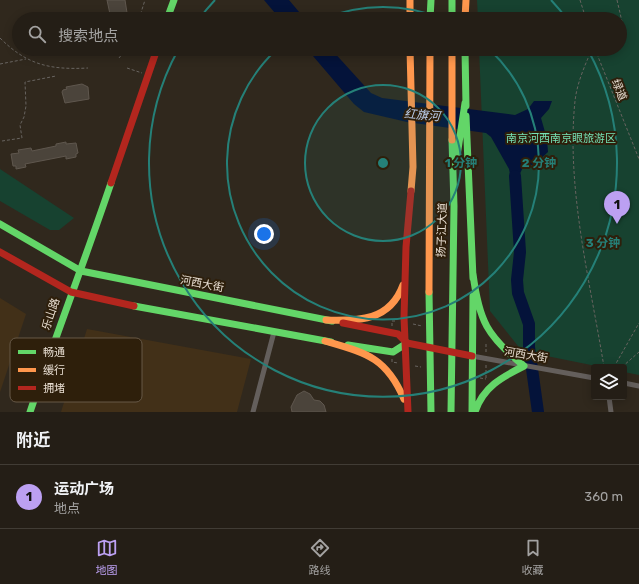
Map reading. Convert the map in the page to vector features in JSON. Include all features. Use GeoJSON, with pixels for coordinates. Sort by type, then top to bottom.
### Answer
{"type":"FeatureCollection","features":[{"type":"Feature","properties":{"kind":"main road"},"geometry":{"type":"LineString","coordinates":[[170,12],[174,0]]}},
{"type":"Feature","properties":{"kind":"main road"},"geometry":{"type":"LineString","coordinates":[[410,0],[410,12]]}},
{"type":"Feature","properties":{"kind":"main road"},"geometry":{"type":"LineString","coordinates":[[430,12],[431,0]]}},
{"type":"Feature","properties":{"kind":"main road"},"geometry":{"type":"LineString","coordinates":[[452,0],[452,12]]}},
{"type":"Feature","properties":{"kind":"main road"},"geometry":{"type":"LineString","coordinates":[[465,12],[466,0]]}},
{"type":"Feature","properties":{"kind":"main road","name":"乐山路"},"geometry":{"type":"LineString","coordinates":[[55,338],[70,292],[82,271],[155,56]]}},
{"type":"Feature","properties":{"kind":"main road"},"geometry":{"type":"LineString","coordinates":[[408,412],[406,389],[407,343],[404,317],[413,168],[410,56]]}},
{"type":"Feature","properties":{"kind":"main road","name":"扬子江大道"},"geometry":{"type":"LineString","coordinates":[[430,56],[431,99],[428,265],[431,412]]}},
{"type":"Feature","properties":{"kind":"main road","name":"扬子江大道"},"geometry":{"type":"LineString","coordinates":[[451,412],[453,177],[451,102],[452,56]]}},
{"type":"Feature","properties":{"kind":"main road"},"geometry":{"type":"LineString","coordinates":[[465,56],[466,103],[464,135],[473,274],[473,412]]}},
{"type":"Feature","properties":{"kind":"main road"},"geometry":{"type":"LineString","coordinates":[[453,177],[464,135]]}},
{"type":"Feature","properties":{"kind":"main road","name":"河西大街"},"geometry":{"type":"LineString","coordinates":[[0,224],[82,271],[398,334],[407,343],[472,356]]}},
{"type":"Feature","properties":{"kind":"main road"},"geometry":{"type":"LineString","coordinates":[[0,252],[70,292],[107,301],[392,352],[407,343]]}},
{"type":"Feature","properties":{"kind":"main road"},"geometry":{"type":"LineString","coordinates":[[326,320],[360,320],[379,315],[394,304],[402,290],[406,268]]}},
{"type":"Feature","properties":{"kind":"main road"},"geometry":{"type":"LineString","coordinates":[[473,274],[479,313],[484,326],[504,351],[524,366],[491,384],[473,412]]}},
{"type":"Feature","properties":{"kind":"main road"},"geometry":{"type":"LineString","coordinates":[[325,341],[367,354],[381,363],[399,387],[408,412]]}},
{"type":"Feature","properties":{"kind":"main road","name":"乐山路"},"geometry":{"type":"LineString","coordinates":[[30,412],[33,402]]}},
{"type":"Feature","properties":{"kind":"street"},"geometry":{"type":"LineString","coordinates":[[253,412],[274,332]]}},
{"type":"Feature","properties":{"kind":"street","name":"河西大街"},"geometry":{"type":"LineString","coordinates":[[472,356],[591,377]]}},
{"type":"Feature","properties":{"kind":"street"},"geometry":{"type":"LineString","coordinates":[[627,384],[639,386]]}},
{"type":"Feature","properties":{"kind":"street"},"geometry":{"type":"LineString","coordinates":[[609,400],[611,412]]}},
{"type":"Feature","properties":{"kind":"path"},"geometry":{"type":"LineString","coordinates":[[141,12],[145,0]]}},
{"type":"Feature","properties":{"kind":"path"},"geometry":{"type":"LineString","coordinates":[[580,0],[584,12]]}},
{"type":"Feature","properties":{"kind":"path"},"geometry":{"type":"LineString","coordinates":[[617,0],[620,12]]}},
{"type":"Feature","properties":{"kind":"path"},"geometry":{"type":"LineString","coordinates":[[0,38],[12,47]]}},
{"type":"Feature","properties":{"kind":"path"},"geometry":{"type":"LineString","coordinates":[[23,56],[27,59],[46,66],[67,69],[88,68]]}},
{"type":"Feature","properties":{"kind":"path"},"geometry":{"type":"LineString","coordinates":[[590,56],[583,71],[576,100],[574,141],[577,206],[603,364]]}},
{"type":"Feature","properties":{"kind":"path","name":"绿道"},"geometry":{"type":"LineString","coordinates":[[597,56],[639,159]]}},
{"type":"Feature","properties":{"kind":"path"},"geometry":{"type":"LineString","coordinates":[[0,64],[27,59]]}},
{"type":"Feature","properties":{"kind":"path"},"geometry":{"type":"LineString","coordinates":[[127,68],[148,76]]}},
{"type":"Feature","properties":{"kind":"path"},"geometry":{"type":"LineString","coordinates":[[2,141],[22,138],[20,125],[24,117],[26,106],[25,82],[56,76]]}},
{"type":"Feature","properties":{"kind":"path"},"geometry":{"type":"LineString","coordinates":[[616,364],[639,323]]}},
{"type":"Feature","properties":{"kind":"path"},"geometry":{"type":"LineString","coordinates":[[625,364],[639,352]]}},
{"type":"Feature","properties":{"kind":"shaded area"},"geometry":{"type":"Polygon","coordinates":[[[0,298],[26,314],[18,338],[10,338],[10,362],[0,392],[0,298]]]}},
{"type":"Feature","properties":{"kind":"shaded area"},"geometry":{"type":"Polygon","coordinates":[[[87,329],[136,338],[84,338],[87,329]]]}},
{"type":"Feature","properties":{"kind":"shaded area"},"geometry":{"type":"Polygon","coordinates":[[[142,339],[251,359],[237,412],[61,412],[64,402],[142,402],[142,339]]]}},
{"type":"Feature","properties":{"kind":"green space","name":"南京河西南京眼旅游区"},"geometry":{"type":"Polygon","coordinates":[[[477,0],[639,0],[639,375],[627,373],[627,364],[591,365],[522,351],[490,311],[479,56],[627,56],[627,12],[478,12],[477,0]]]}},
{"type":"Feature","properties":{"kind":"green space"},"geometry":{"type":"Polygon","coordinates":[[[0,169],[74,218],[59,230],[50,230],[0,201],[0,169]]]}},
{"type":"Feature","properties":{"kind":"water"},"geometry":{"type":"Polygon","coordinates":[[[264,0],[289,0],[299,12],[274,12],[264,0]]]}},
{"type":"Feature","properties":{"kind":"water","name":"红旗河"},"geometry":{"type":"Polygon","coordinates":[[[313,56],[337,56],[371,93],[382,98],[515,115],[528,109],[534,101],[552,101],[549,109],[541,118],[547,139],[548,152],[535,164],[523,167],[519,176],[520,192],[513,191],[509,169],[491,137],[486,133],[407,122],[364,112],[354,104],[313,56]]]}},
{"type":"Feature","properties":{"kind":"building"},"geometry":{"type":"Polygon","coordinates":[[[107,0],[125,0],[127,12],[110,12],[107,0]]]}},
{"type":"Feature","properties":{"kind":"building"},"geometry":{"type":"Polygon","coordinates":[[[82,84],[88,87],[89,99],[65,103],[62,92],[63,90],[67,89],[66,87],[82,84]]]}},
{"type":"Feature","properties":{"kind":"building"},"geometry":{"type":"Polygon","coordinates":[[[66,142],[66,144],[76,143],[78,153],[76,154],[76,157],[66,159],[66,156],[25,164],[26,167],[16,169],[16,166],[13,166],[11,154],[19,153],[18,150],[31,148],[32,151],[56,146],[56,144],[66,142]]]}},
{"type":"Feature","properties":{"kind":"building"},"geometry":{"type":"Polygon","coordinates":[[[304,391],[310,394],[314,400],[320,401],[324,405],[326,412],[292,412],[291,407],[297,395],[304,391]]]}},
{"type":"Feature","properties":{"kind":"waterway"},"geometry":{"type":"LineString","coordinates":[[515,176],[520,252],[517,280],[518,293],[529,324],[529,347],[538,412]]}},
{"type":"Feature","properties":{"kind":"traffic: fast"},"geometry":{"type":"LineString","coordinates":[[170,12],[174,0]]}},
{"type":"Feature","properties":{"kind":"traffic: fast"},"geometry":{"type":"LineString","coordinates":[[430,12],[431,0]]}},
{"type":"Feature","properties":{"kind":"traffic: fast"},"geometry":{"type":"LineString","coordinates":[[452,0],[452,12]]}},
{"type":"Feature","properties":{"kind":"traffic: fast"},"geometry":{"type":"LineString","coordinates":[[465,56],[466,106]]}},
{"type":"Feature","properties":{"kind":"traffic: fast"},"geometry":{"type":"LineString","coordinates":[[457,156],[465,103]]}},
{"type":"Feature","properties":{"kind":"traffic: fast"},"geometry":{"type":"LineString","coordinates":[[466,116],[473,278]]}},
{"type":"Feature","properties":{"kind":"traffic: fast"},"geometry":{"type":"LineString","coordinates":[[451,412],[454,206],[452,140]]}},
{"type":"Feature","properties":{"kind":"traffic: fast"},"geometry":{"type":"LineString","coordinates":[[56,338],[111,183]]}},
{"type":"Feature","properties":{"kind":"traffic: fast"},"geometry":{"type":"LineString","coordinates":[[0,224],[81,271],[332,321]]}},
{"type":"Feature","properties":{"kind":"traffic: fast"},"geometry":{"type":"LineString","coordinates":[[473,274],[478,304],[487,326],[501,346],[524,366],[508,374],[488,389],[478,403],[475,412]]}},
{"type":"Feature","properties":{"kind":"traffic: fast"},"geometry":{"type":"LineString","coordinates":[[429,292],[431,412]]}},
{"type":"Feature","properties":{"kind":"traffic: fast"},"geometry":{"type":"LineString","coordinates":[[472,412],[473,296]]}},
{"type":"Feature","properties":{"kind":"traffic: fast"},"geometry":{"type":"LineString","coordinates":[[134,306],[331,342]]}},
{"type":"Feature","properties":{"kind":"traffic: fast"},"geometry":{"type":"LineString","coordinates":[[348,345],[393,352],[407,343]]}},
{"type":"Feature","properties":{"kind":"traffic: fast"},"geometry":{"type":"LineString","coordinates":[[30,412],[34,402]]}},
{"type":"Feature","properties":{"kind":"traffic: slow"},"geometry":{"type":"LineString","coordinates":[[410,0],[410,12]]}},
{"type":"Feature","properties":{"kind":"traffic: slow"},"geometry":{"type":"LineString","coordinates":[[465,12],[466,0]]}},
{"type":"Feature","properties":{"kind":"traffic: slow"},"geometry":{"type":"LineString","coordinates":[[410,56],[413,167],[411,191]]}},
{"type":"Feature","properties":{"kind":"traffic: slow"},"geometry":{"type":"LineString","coordinates":[[429,292],[430,56]]}},
{"type":"Feature","properties":{"kind":"traffic: slow"},"geometry":{"type":"LineString","coordinates":[[452,56],[452,140]]}},
{"type":"Feature","properties":{"kind":"traffic: slow"},"geometry":{"type":"LineString","coordinates":[[326,320],[361,319],[382,312],[390,306],[397,297],[403,285]]}},
{"type":"Feature","properties":{"kind":"traffic: slow"},"geometry":{"type":"LineString","coordinates":[[325,341],[352,349],[382,365],[390,374],[404,399]]}},
{"type":"Feature","properties":{"kind":"traffic: jam"},"geometry":{"type":"LineString","coordinates":[[111,183],[155,56]]}},
{"type":"Feature","properties":{"kind":"traffic: jam"},"geometry":{"type":"LineString","coordinates":[[408,412],[404,317],[406,247],[411,191]]}},
{"type":"Feature","properties":{"kind":"traffic: jam"},"geometry":{"type":"LineString","coordinates":[[0,252],[71,292],[134,306]]}},
{"type":"Feature","properties":{"kind":"traffic: jam"},"geometry":{"type":"LineString","coordinates":[[343,323],[398,334],[407,343],[472,356]]}},
{"type":"Feature","properties":{"kind":"place","name":"运动广场"},"geometry":{"type":"Point","coordinates":[617,224]}}]}
